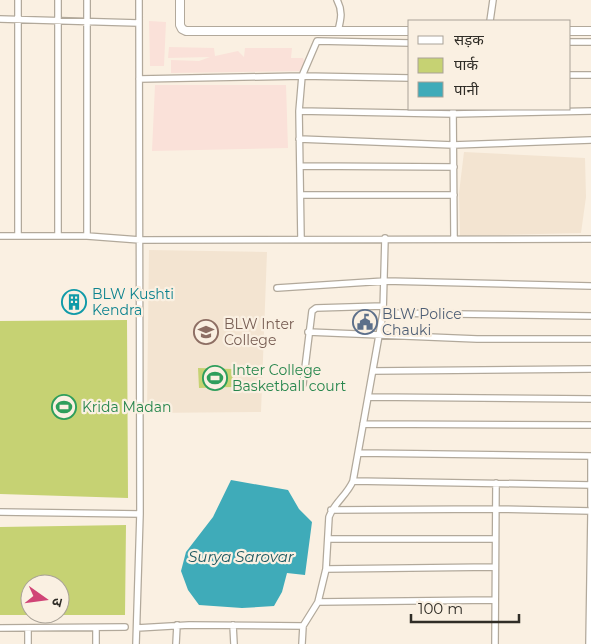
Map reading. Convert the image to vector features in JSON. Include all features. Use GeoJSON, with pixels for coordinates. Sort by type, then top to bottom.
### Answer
{"type":"FeatureCollection","features":[{"type":"Feature","properties":{"kind":"street"},"geometry":{"type":"LineString","coordinates":[[18,0],[18,236]]}},
{"type":"Feature","properties":{"kind":"street"},"geometry":{"type":"LineString","coordinates":[[58,0],[58,236]]}},
{"type":"Feature","properties":{"kind":"street"},"geometry":{"type":"LineString","coordinates":[[87,0],[87,236]]}},
{"type":"Feature","properties":{"kind":"street"},"geometry":{"type":"LineString","coordinates":[[136,644],[140,514],[139,0]]}},
{"type":"Feature","properties":{"kind":"street"},"geometry":{"type":"LineString","coordinates":[[180,0],[180,25],[186,31],[408,31]]}},
{"type":"Feature","properties":{"kind":"street"},"geometry":{"type":"LineString","coordinates":[[337,0],[341,7],[342,19],[338,31]]}},
{"type":"Feature","properties":{"kind":"street"},"geometry":{"type":"LineString","coordinates":[[490,20],[493,0]]}},
{"type":"Feature","properties":{"kind":"street"},"geometry":{"type":"LineString","coordinates":[[0,19],[138,23]]}},
{"type":"Feature","properties":{"kind":"street"},"geometry":{"type":"LineString","coordinates":[[571,31],[591,31]]}},
{"type":"Feature","properties":{"kind":"street"},"geometry":{"type":"LineString","coordinates":[[300,238],[302,195],[299,111],[305,64],[320,40],[408,43]]}},
{"type":"Feature","properties":{"kind":"street"},"geometry":{"type":"LineString","coordinates":[[571,42],[591,42]]}},
{"type":"Feature","properties":{"kind":"street"},"geometry":{"type":"LineString","coordinates":[[571,75],[591,75]]}},
{"type":"Feature","properties":{"kind":"street"},"geometry":{"type":"LineString","coordinates":[[139,79],[302,76],[408,78]]}},
{"type":"Feature","properties":{"kind":"street"},"geometry":{"type":"LineString","coordinates":[[299,111],[591,111]]}},
{"type":"Feature","properties":{"kind":"street"},"geometry":{"type":"LineString","coordinates":[[453,112],[454,238]]}},
{"type":"Feature","properties":{"kind":"street"},"geometry":{"type":"LineString","coordinates":[[299,139],[454,145],[591,140]]}},
{"type":"Feature","properties":{"kind":"street"},"geometry":{"type":"LineString","coordinates":[[300,166],[454,167]]}},
{"type":"Feature","properties":{"kind":"street"},"geometry":{"type":"LineString","coordinates":[[302,195],[454,195]]}},
{"type":"Feature","properties":{"kind":"street"},"geometry":{"type":"LineString","coordinates":[[0,236],[87,236],[140,240],[300,238],[591,239]]}},
{"type":"Feature","properties":{"kind":"street"},"geometry":{"type":"LineString","coordinates":[[302,644],[303,626],[318,602],[326,570],[331,510],[346,494],[353,481],[380,336],[386,281],[386,238]]}},
{"type":"Feature","properties":{"kind":"street"},"geometry":{"type":"LineString","coordinates":[[277,288],[386,281],[591,286]]}},
{"type":"Feature","properties":{"kind":"street"},"geometry":{"type":"LineString","coordinates":[[303,384],[310,316],[316,308],[480,316],[591,316]]}},
{"type":"Feature","properties":{"kind":"street"},"geometry":{"type":"LineString","coordinates":[[308,332],[380,336],[591,339]]}},
{"type":"Feature","properties":{"kind":"street"},"geometry":{"type":"LineString","coordinates":[[373,371],[591,369]]}},
{"type":"Feature","properties":{"kind":"street"},"geometry":{"type":"LineString","coordinates":[[368,397],[591,399]]}},
{"type":"Feature","properties":{"kind":"street"},"geometry":{"type":"LineString","coordinates":[[363,424],[591,425]]}},
{"type":"Feature","properties":{"kind":"street"},"geometry":{"type":"LineString","coordinates":[[358,453],[591,456],[591,506]]}},
{"type":"Feature","properties":{"kind":"street"},"geometry":{"type":"LineString","coordinates":[[353,481],[591,485]]}},
{"type":"Feature","properties":{"kind":"street"},"geometry":{"type":"LineString","coordinates":[[495,644],[494,539],[496,483]]}},
{"type":"Feature","properties":{"kind":"street"},"geometry":{"type":"LineString","coordinates":[[331,510],[495,509],[591,513],[589,644]]}},
{"type":"Feature","properties":{"kind":"street"},"geometry":{"type":"LineString","coordinates":[[0,512],[140,514]]}},
{"type":"Feature","properties":{"kind":"street"},"geometry":{"type":"LineString","coordinates":[[328,539],[494,539]]}},
{"type":"Feature","properties":{"kind":"street"},"geometry":{"type":"LineString","coordinates":[[326,570],[495,567]]}},
{"type":"Feature","properties":{"kind":"street"},"geometry":{"type":"LineString","coordinates":[[318,602],[495,600]]}},
{"type":"Feature","properties":{"kind":"street"},"geometry":{"type":"LineString","coordinates":[[137,628],[234,625],[303,626]]}},
{"type":"Feature","properties":{"kind":"street"},"geometry":{"type":"LineString","coordinates":[[234,625],[234,644]]}},
{"type":"Feature","properties":{"kind":"street"},"geometry":{"type":"LineString","coordinates":[[176,644],[177,626]]}},
{"type":"Feature","properties":{"kind":"street"},"geometry":{"type":"LineString","coordinates":[[0,628],[125,627]]}},
{"type":"Feature","properties":{"kind":"street"},"geometry":{"type":"LineString","coordinates":[[28,628],[28,644]]}},
{"type":"Feature","properties":{"kind":"street"},"geometry":{"type":"LineString","coordinates":[[96,628],[96,644]]}},
{"type":"Feature","properties":{"kind":"shaded area"},"geometry":{"type":"Polygon","coordinates":[[[149,21],[166,22],[164,66],[150,66],[149,21]]]}},
{"type":"Feature","properties":{"kind":"shaded area"},"geometry":{"type":"Polygon","coordinates":[[[169,47],[214,48],[215,56],[238,51],[244,57],[245,48],[292,48],[291,58],[303,58],[308,71],[171,73],[171,60],[199,61],[210,57],[168,58],[169,47]]]}},
{"type":"Feature","properties":{"kind":"shaded area"},"geometry":{"type":"Polygon","coordinates":[[[155,85],[286,85],[288,148],[152,151],[155,85]]]}},
{"type":"Feature","properties":{"kind":"shaded area"},"geometry":{"type":"Polygon","coordinates":[[[464,152],[585,158],[586,197],[581,233],[460,236],[459,193],[464,152]]]}},
{"type":"Feature","properties":{"kind":"shaded area","name":"BLW Inter College"},"geometry":{"type":"Polygon","coordinates":[[[149,250],[267,252],[261,412],[147,413],[149,250]]]}},
{"type":"Feature","properties":{"kind":"green space","name":"Krida Madan"},"geometry":{"type":"Polygon","coordinates":[[[127,320],[128,498],[0,494],[0,321],[127,320]]]}},
{"type":"Feature","properties":{"kind":"green space","name":"Inter College Basketball court"},"geometry":{"type":"Polygon","coordinates":[[[198,368],[233,369],[232,387],[199,388],[198,368]]]}},
{"type":"Feature","properties":{"kind":"green space"},"geometry":{"type":"Polygon","coordinates":[[[126,525],[125,615],[70,615],[70,574],[20,574],[20,615],[0,615],[0,527],[126,525]]]}},
{"type":"Feature","properties":{"kind":"water","name":"Surya Sarovar"},"geometry":{"type":"Polygon","coordinates":[[[231,480],[288,490],[299,509],[312,522],[305,575],[287,573],[282,592],[274,606],[242,608],[199,605],[188,590],[181,571],[186,552],[213,517],[231,480]]]}},
{"type":"Feature","properties":{"kind":"place","name":"BLW Kushti Kendra"},"geometry":{"type":"Point","coordinates":[74,302]}},
{"type":"Feature","properties":{"kind":"place","name":"BLW Police Chauki"},"geometry":{"type":"Point","coordinates":[365,322]}},
{"type":"Feature","properties":{"kind":"place","name":"BLW Inter College"},"geometry":{"type":"Point","coordinates":[206,332]}},
{"type":"Feature","properties":{"kind":"place","name":"Inter College Basketball court"},"geometry":{"type":"Point","coordinates":[215,378]}},
{"type":"Feature","properties":{"kind":"place","name":"Krida Madan"},"geometry":{"type":"Point","coordinates":[64,407]}}]}
